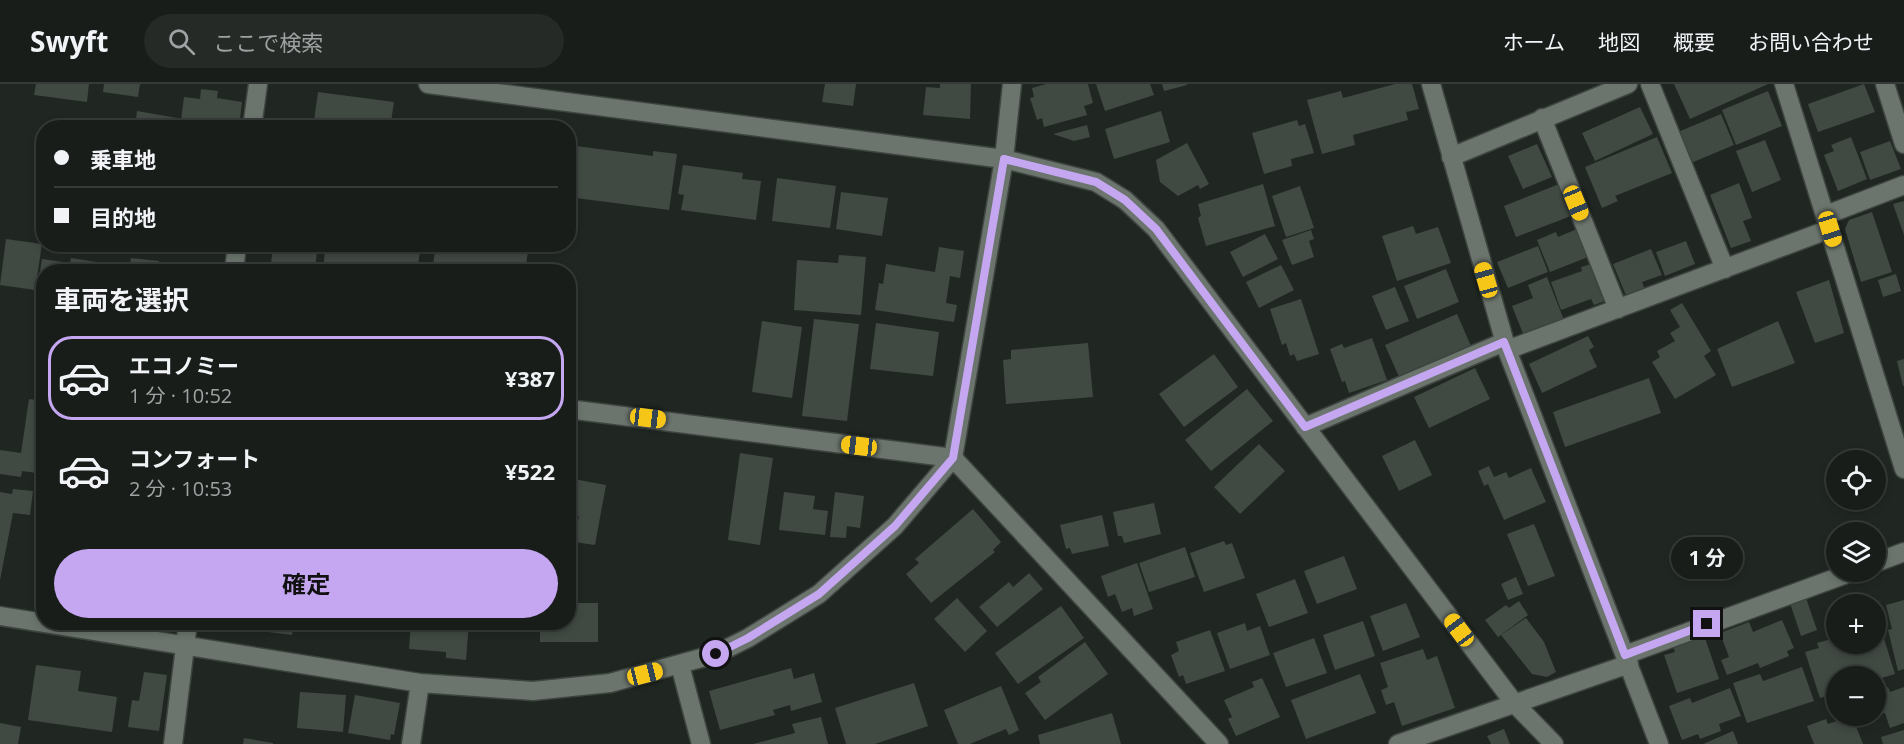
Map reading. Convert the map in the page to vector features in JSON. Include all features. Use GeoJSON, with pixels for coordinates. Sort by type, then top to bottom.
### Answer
{"type":"FeatureCollection","features":[{"type":"Feature","properties":{"kind":"street"},"geometry":{"type":"LineString","coordinates":[[253,120],[258,84]]}},
{"type":"Feature","properties":{"kind":"street"},"geometry":{"type":"LineString","coordinates":[[428,84],[1004,159],[1096,182],[1125,200],[1156,229],[1515,704],[1554,744]]}},
{"type":"Feature","properties":{"kind":"street"},"geometry":{"type":"LineString","coordinates":[[89,630],[420,683],[533,691],[610,683],[716,654],[748,638],[819,594],[895,526],[953,458],[1004,159],[1012,84]]}},
{"type":"Feature","properties":{"kind":"street"},"geometry":{"type":"LineString","coordinates":[[1431,84],[1506,346],[1659,744]]}},
{"type":"Feature","properties":{"kind":"street"},"geometry":{"type":"LineString","coordinates":[[1451,157],[1628,84]]}},
{"type":"Feature","properties":{"kind":"street"},"geometry":{"type":"LineString","coordinates":[[1650,84],[1725,269]]}},
{"type":"Feature","properties":{"kind":"street"},"geometry":{"type":"LineString","coordinates":[[1784,84],[1904,469]]}},
{"type":"Feature","properties":{"kind":"street"},"geometry":{"type":"LineString","coordinates":[[1885,84],[1904,144]]}},
{"type":"Feature","properties":{"kind":"street"},"geometry":{"type":"LineString","coordinates":[[1542,118],[1618,309]]}},
{"type":"Feature","properties":{"kind":"street"},"geometry":{"type":"LineString","coordinates":[[1305,427],[1506,346],[1618,309],[1725,269],[1904,185]]}},
{"type":"Feature","properties":{"kind":"street"},"geometry":{"type":"LineString","coordinates":[[576,410],[953,458],[1219,744]]}},
{"type":"Feature","properties":{"kind":"street"},"geometry":{"type":"LineString","coordinates":[[1886,559],[1904,552]]}},
{"type":"Feature","properties":{"kind":"street"},"geometry":{"type":"LineString","coordinates":[[1398,744],[1515,704],[1826,582]]}},
{"type":"Feature","properties":{"kind":"street"},"geometry":{"type":"LineString","coordinates":[[0,616],[36,622]]}},
{"type":"Feature","properties":{"kind":"street"},"geometry":{"type":"LineString","coordinates":[[173,744],[187,630]]}},
{"type":"Feature","properties":{"kind":"street"},"geometry":{"type":"LineString","coordinates":[[680,665],[701,744]]}},
{"type":"Feature","properties":{"kind":"street"},"geometry":{"type":"LineString","coordinates":[[411,744],[420,683]]}},
{"type":"Feature","properties":{"kind":"building"},"geometry":{"type":"Polygon","coordinates":[[[36,84],[89,84],[87,102],[34,95],[36,84]]]}},
{"type":"Feature","properties":{"kind":"building"},"geometry":{"type":"Polygon","coordinates":[[[104,84],[140,84],[138,97],[103,92],[104,84]]]}},
{"type":"Feature","properties":{"kind":"building"},"geometry":{"type":"Polygon","coordinates":[[[825,84],[856,84],[853,106],[822,102],[825,84]]]}},
{"type":"Feature","properties":{"kind":"building"},"geometry":{"type":"Polygon","coordinates":[[[940,84],[971,84],[970,119],[923,115],[926,87],[940,88],[940,84]]]}},
{"type":"Feature","properties":{"kind":"building"},"geometry":{"type":"Polygon","coordinates":[[[1046,84],[1088,84],[1093,103],[1084,106],[1087,115],[1044,127],[1042,118],[1037,120],[1030,98],[1034,97],[1032,88],[1046,84]]]}},
{"type":"Feature","properties":{"kind":"building"},"geometry":{"type":"Polygon","coordinates":[[[1096,84],[1150,84],[1154,95],[1105,111],[1096,84]]]}},
{"type":"Feature","properties":{"kind":"building"},"geometry":{"type":"Polygon","coordinates":[[[1162,84],[1187,84],[1187,85],[1164,91],[1162,84]]]}},
{"type":"Feature","properties":{"kind":"building"},"geometry":{"type":"Polygon","coordinates":[[[1395,84],[1412,84],[1419,109],[1406,112],[1408,120],[1353,135],[1355,145],[1322,154],[1307,100],[1341,91],[1343,98],[1395,84]]]}},
{"type":"Feature","properties":{"kind":"building"},"geometry":{"type":"Polygon","coordinates":[[[1674,84],[1768,84],[1690,119],[1674,84]]]}},
{"type":"Feature","properties":{"kind":"building"},"geometry":{"type":"Polygon","coordinates":[[[1864,84],[1875,112],[1818,132],[1808,104],[1864,84]]]}},
{"type":"Feature","properties":{"kind":"building"},"geometry":{"type":"Polygon","coordinates":[[[201,89],[218,91],[217,98],[242,102],[240,120],[181,120],[184,97],[200,99],[201,89]]]}},
{"type":"Feature","properties":{"kind":"building"},"geometry":{"type":"Polygon","coordinates":[[[1768,91],[1782,126],[1736,145],[1722,110],[1768,91]]]}},
{"type":"Feature","properties":{"kind":"building"},"geometry":{"type":"Polygon","coordinates":[[[318,92],[394,102],[391,120],[314,120],[318,92]]]}},
{"type":"Feature","properties":{"kind":"building"},"geometry":{"type":"Polygon","coordinates":[[[1640,107],[1653,134],[1595,161],[1582,133],[1640,107]]]}},
{"type":"Feature","properties":{"kind":"building"},"geometry":{"type":"Polygon","coordinates":[[[137,111],[177,118],[177,120],[136,120],[137,111]]]}},
{"type":"Feature","properties":{"kind":"building"},"geometry":{"type":"Polygon","coordinates":[[[1161,111],[1170,142],[1114,159],[1105,129],[1161,111]]]}},
{"type":"Feature","properties":{"kind":"building"},"geometry":{"type":"Polygon","coordinates":[[[1721,114],[1734,145],[1691,163],[1678,132],[1721,114]]]}},
{"type":"Feature","properties":{"kind":"building"},"geometry":{"type":"Polygon","coordinates":[[[1297,120],[1299,126],[1305,124],[1314,153],[1291,159],[1292,166],[1264,174],[1252,133],[1297,120]]]}},
{"type":"Feature","properties":{"kind":"building"},"geometry":{"type":"Polygon","coordinates":[[[1087,125],[1090,137],[1074,141],[1053,134],[1087,125]]]}},
{"type":"Feature","properties":{"kind":"building"},"geometry":{"type":"Polygon","coordinates":[[[1657,137],[1672,173],[1615,196],[1618,201],[1602,208],[1585,167],[1657,137]]]}},
{"type":"Feature","properties":{"kind":"building"},"geometry":{"type":"Polygon","coordinates":[[[1851,137],[1867,179],[1838,191],[1824,155],[1834,151],[1831,145],[1851,137]]]}},
{"type":"Feature","properties":{"kind":"building"},"geometry":{"type":"Polygon","coordinates":[[[1765,140],[1781,180],[1752,192],[1736,151],[1765,140]]]}},
{"type":"Feature","properties":{"kind":"building"},"geometry":{"type":"Polygon","coordinates":[[[1890,141],[1901,169],[1870,180],[1860,152],[1890,141]]]}},
{"type":"Feature","properties":{"kind":"building"},"geometry":{"type":"Polygon","coordinates":[[[1187,143],[1209,184],[1200,189],[1198,185],[1178,196],[1160,182],[1156,160],[1187,143]]]}},
{"type":"Feature","properties":{"kind":"building"},"geometry":{"type":"Polygon","coordinates":[[[1537,144],[1552,177],[1523,189],[1508,156],[1537,144]]]}},
{"type":"Feature","properties":{"kind":"building"},"geometry":{"type":"Polygon","coordinates":[[[576,146],[653,156],[653,151],[677,154],[669,210],[576,198],[576,146]]]}},
{"type":"Feature","properties":{"kind":"building"},"geometry":{"type":"Polygon","coordinates":[[[683,165],[743,173],[742,179],[761,181],[756,220],[681,210],[684,195],[678,194],[683,165]]]}},
{"type":"Feature","properties":{"kind":"building"},"geometry":{"type":"Polygon","coordinates":[[[777,178],[836,186],[830,228],[772,221],[777,178]]]}},
{"type":"Feature","properties":{"kind":"building"},"geometry":{"type":"Polygon","coordinates":[[[1739,183],[1752,218],[1743,221],[1751,241],[1731,248],[1710,195],[1739,183]]]}},
{"type":"Feature","properties":{"kind":"building"},"geometry":{"type":"Polygon","coordinates":[[[1263,184],[1275,226],[1206,246],[1198,218],[1201,216],[1198,204],[1263,184]]]}},
{"type":"Feature","properties":{"kind":"building"},"geometry":{"type":"Polygon","coordinates":[[[1559,184],[1571,216],[1516,237],[1504,206],[1559,184]]]}},
{"type":"Feature","properties":{"kind":"building"},"geometry":{"type":"Polygon","coordinates":[[[1300,186],[1314,228],[1286,237],[1272,196],[1300,186]]]}},
{"type":"Feature","properties":{"kind":"building"},"geometry":{"type":"Polygon","coordinates":[[[841,192],[888,198],[882,236],[836,229],[841,192]]]}},
{"type":"Feature","properties":{"kind":"building"},"geometry":{"type":"Polygon","coordinates":[[[1904,201],[1904,235],[1893,204],[1904,201]]]}},
{"type":"Feature","properties":{"kind":"building"},"geometry":{"type":"Polygon","coordinates":[[[1872,212],[1892,272],[1861,282],[1845,229],[1849,220],[1872,212]]]}},
{"type":"Feature","properties":{"kind":"building"},"geometry":{"type":"Polygon","coordinates":[[[1413,226],[1416,234],[1438,227],[1451,263],[1397,281],[1382,236],[1413,226]]]}},
{"type":"Feature","properties":{"kind":"building"},"geometry":{"type":"Polygon","coordinates":[[[1577,229],[1588,257],[1550,272],[1537,240],[1556,232],[1558,237],[1577,229]]]}},
{"type":"Feature","properties":{"kind":"building"},"geometry":{"type":"Polygon","coordinates":[[[1311,230],[1314,239],[1309,241],[1314,257],[1292,265],[1282,240],[1311,230]]]}},
{"type":"Feature","properties":{"kind":"building"},"geometry":{"type":"Polygon","coordinates":[[[1265,234],[1278,259],[1243,277],[1230,252],[1265,234]]]}},
{"type":"Feature","properties":{"kind":"building"},"geometry":{"type":"Polygon","coordinates":[[[6,239],[36,243],[36,252],[41,252],[39,264],[36,264],[35,290],[0,285],[6,239]]]}},
{"type":"Feature","properties":{"kind":"building"},"geometry":{"type":"Polygon","coordinates":[[[1686,241],[1695,264],[1665,276],[1656,252],[1686,241]]]}},
{"type":"Feature","properties":{"kind":"building"},"geometry":{"type":"Polygon","coordinates":[[[1538,246],[1548,272],[1508,288],[1497,262],[1538,246]]]}},
{"type":"Feature","properties":{"kind":"building"},"geometry":{"type":"Polygon","coordinates":[[[939,247],[964,251],[960,278],[950,276],[946,303],[957,305],[954,322],[875,310],[879,283],[883,284],[886,264],[935,272],[939,247]]]}},
{"type":"Feature","properties":{"kind":"building"},"geometry":{"type":"Polygon","coordinates":[[[1651,249],[1662,275],[1642,282],[1645,290],[1627,298],[1613,264],[1651,249]]]}},
{"type":"Feature","properties":{"kind":"building"},"geometry":{"type":"Polygon","coordinates":[[[272,252],[317,252],[316,264],[271,264],[272,252]]]}},
{"type":"Feature","properties":{"kind":"building"},"geometry":{"type":"Polygon","coordinates":[[[325,252],[420,252],[418,264],[324,264],[325,252]]]}},
{"type":"Feature","properties":{"kind":"building"},"geometry":{"type":"Polygon","coordinates":[[[435,252],[528,252],[526,264],[433,264],[435,252]]]}},
{"type":"Feature","properties":{"kind":"building"},"geometry":{"type":"Polygon","coordinates":[[[839,255],[866,257],[861,315],[794,310],[797,260],[838,263],[839,255]]]}},
{"type":"Feature","properties":{"kind":"building"},"geometry":{"type":"Polygon","coordinates":[[[71,258],[109,264],[41,264],[42,259],[70,263],[71,258]]]}},
{"type":"Feature","properties":{"kind":"building"},"geometry":{"type":"Polygon","coordinates":[[[131,258],[159,261],[159,264],[130,264],[131,258]]]}},
{"type":"Feature","properties":{"kind":"building"},"geometry":{"type":"Polygon","coordinates":[[[1591,264],[1605,301],[1594,305],[1591,299],[1561,310],[1551,282],[1582,271],[1581,267],[1591,264]]]}},
{"type":"Feature","properties":{"kind":"building"},"geometry":{"type":"Polygon","coordinates":[[[1281,265],[1294,290],[1259,308],[1246,282],[1281,265]]]}},
{"type":"Feature","properties":{"kind":"building"},"geometry":{"type":"Polygon","coordinates":[[[1446,269],[1459,302],[1417,319],[1404,286],[1446,269]]]}},
{"type":"Feature","properties":{"kind":"building"},"geometry":{"type":"Polygon","coordinates":[[[1896,274],[1901,291],[1883,297],[1878,280],[1896,274]]]}},
{"type":"Feature","properties":{"kind":"building"},"geometry":{"type":"Polygon","coordinates":[[[1547,277],[1564,320],[1524,336],[1512,306],[1533,298],[1528,285],[1547,277]]]}},
{"type":"Feature","properties":{"kind":"building"},"geometry":{"type":"Polygon","coordinates":[[[1829,280],[1844,333],[1815,343],[1796,292],[1829,280]]]}},
{"type":"Feature","properties":{"kind":"building"},"geometry":{"type":"Polygon","coordinates":[[[1395,287],[1409,321],[1386,330],[1372,296],[1395,287]]]}},
{"type":"Feature","properties":{"kind":"building"},"geometry":{"type":"Polygon","coordinates":[[[1301,299],[1319,354],[1297,361],[1294,354],[1290,356],[1286,343],[1282,345],[1270,309],[1301,299]]]}},
{"type":"Feature","properties":{"kind":"building"},"geometry":{"type":"Polygon","coordinates":[[[1682,303],[1711,351],[1704,356],[1716,375],[1675,399],[1652,362],[1660,357],[1657,351],[1675,341],[1670,333],[1680,327],[1670,310],[1682,303]]]}},
{"type":"Feature","properties":{"kind":"building"},"geometry":{"type":"Polygon","coordinates":[[[1457,314],[1471,346],[1399,377],[1385,345],[1457,314]]]}},
{"type":"Feature","properties":{"kind":"building"},"geometry":{"type":"Polygon","coordinates":[[[814,319],[859,324],[847,421],[802,416],[814,319]]]}},
{"type":"Feature","properties":{"kind":"building"},"geometry":{"type":"Polygon","coordinates":[[[762,321],[802,327],[792,398],[752,392],[762,321]]]}},
{"type":"Feature","properties":{"kind":"building"},"geometry":{"type":"Polygon","coordinates":[[[1778,321],[1795,363],[1732,387],[1717,349],[1778,321]]]}},
{"type":"Feature","properties":{"kind":"building"},"geometry":{"type":"Polygon","coordinates":[[[876,323],[939,332],[933,376],[870,369],[876,323]]]}},
{"type":"Feature","properties":{"kind":"building"},"geometry":{"type":"Polygon","coordinates":[[[1588,336],[1594,347],[1589,350],[1597,367],[1542,393],[1529,364],[1588,336]]]}},
{"type":"Feature","properties":{"kind":"building"},"geometry":{"type":"Polygon","coordinates":[[[1372,338],[1387,380],[1349,393],[1345,381],[1342,382],[1330,349],[1342,344],[1344,348],[1372,338]]]}},
{"type":"Feature","properties":{"kind":"building"},"geometry":{"type":"Polygon","coordinates":[[[1088,343],[1093,397],[1006,404],[1003,360],[1011,359],[1011,350],[1088,343]]]}},
{"type":"Feature","properties":{"kind":"building"},"geometry":{"type":"Polygon","coordinates":[[[1214,354],[1238,387],[1184,427],[1159,394],[1214,354]]]}},
{"type":"Feature","properties":{"kind":"building"},"geometry":{"type":"Polygon","coordinates":[[[1904,359],[1904,386],[1903,386],[1897,361],[1904,359]]]}},
{"type":"Feature","properties":{"kind":"building"},"geometry":{"type":"Polygon","coordinates":[[[1475,368],[1490,399],[1429,428],[1414,397],[1475,368]]]}},
{"type":"Feature","properties":{"kind":"building"},"geometry":{"type":"Polygon","coordinates":[[[1649,378],[1661,413],[1565,447],[1553,412],[1649,378]]]}},
{"type":"Feature","properties":{"kind":"building"},"geometry":{"type":"Polygon","coordinates":[[[1247,389],[1273,421],[1211,471],[1185,440],[1247,389]]]}},
{"type":"Feature","properties":{"kind":"building"},"geometry":{"type":"Polygon","coordinates":[[[29,399],[36,400],[36,473],[22,471],[21,477],[0,474],[0,450],[21,453],[29,399]]]}},
{"type":"Feature","properties":{"kind":"building"},"geometry":{"type":"Polygon","coordinates":[[[1415,440],[1432,475],[1399,491],[1382,456],[1415,440]]]}},
{"type":"Feature","properties":{"kind":"building"},"geometry":{"type":"Polygon","coordinates":[[[1259,444],[1285,471],[1240,514],[1214,487],[1259,444]]]}},
{"type":"Feature","properties":{"kind":"building"},"geometry":{"type":"Polygon","coordinates":[[[740,453],[773,458],[760,545],[728,540],[740,453]]]}},
{"type":"Feature","properties":{"kind":"building"},"geometry":{"type":"Polygon","coordinates":[[[1489,466],[1494,477],[1506,472],[1509,478],[1531,468],[1546,502],[1504,520],[1488,484],[1484,486],[1478,471],[1489,466]]]}},
{"type":"Feature","properties":{"kind":"building"},"geometry":{"type":"Polygon","coordinates":[[[576,479],[606,485],[595,545],[576,542],[579,516],[576,516],[576,479]]]}},
{"type":"Feature","properties":{"kind":"building"},"geometry":{"type":"Polygon","coordinates":[[[13,489],[33,491],[30,515],[13,513],[0,580],[0,492],[12,494],[13,489]]]}},
{"type":"Feature","properties":{"kind":"building"},"geometry":{"type":"Polygon","coordinates":[[[784,492],[815,496],[813,509],[828,511],[825,535],[779,530],[784,492]]]}},
{"type":"Feature","properties":{"kind":"building"},"geometry":{"type":"Polygon","coordinates":[[[835,492],[864,496],[860,528],[847,526],[846,538],[830,537],[835,492]]]}},
{"type":"Feature","properties":{"kind":"building"},"geometry":{"type":"Polygon","coordinates":[[[1154,503],[1161,534],[1124,543],[1122,536],[1118,536],[1113,512],[1154,503]]]}},
{"type":"Feature","properties":{"kind":"building"},"geometry":{"type":"Polygon","coordinates":[[[973,509],[1001,542],[993,550],[995,552],[931,603],[906,574],[919,563],[915,559],[973,509]]]}},
{"type":"Feature","properties":{"kind":"building"},"geometry":{"type":"Polygon","coordinates":[[[1102,515],[1109,546],[1072,554],[1070,548],[1066,549],[1060,525],[1102,515]]]}},
{"type":"Feature","properties":{"kind":"building"},"geometry":{"type":"Polygon","coordinates":[[[1534,524],[1555,576],[1528,586],[1507,534],[1534,524]]]}},
{"type":"Feature","properties":{"kind":"building"},"geometry":{"type":"Polygon","coordinates":[[[1224,541],[1226,545],[1232,543],[1245,578],[1204,592],[1190,553],[1224,541]]]}},
{"type":"Feature","properties":{"kind":"building"},"geometry":{"type":"Polygon","coordinates":[[[1185,547],[1195,577],[1149,592],[1139,563],[1185,547]]]}},
{"type":"Feature","properties":{"kind":"building"},"geometry":{"type":"Polygon","coordinates":[[[1344,556],[1357,589],[1317,604],[1304,571],[1344,556]]]}},
{"type":"Feature","properties":{"kind":"building"},"geometry":{"type":"Polygon","coordinates":[[[1137,563],[1153,609],[1134,616],[1132,608],[1122,612],[1115,594],[1108,597],[1101,576],[1137,563]]]}},
{"type":"Feature","properties":{"kind":"building"},"geometry":{"type":"Polygon","coordinates":[[[1029,573],[1043,589],[997,627],[979,607],[1009,582],[1013,587],[1029,573]]]}},
{"type":"Feature","properties":{"kind":"building"},"geometry":{"type":"Polygon","coordinates":[[[1516,577],[1523,594],[1508,600],[1501,584],[1516,577]]]}},
{"type":"Feature","properties":{"kind":"building"},"geometry":{"type":"Polygon","coordinates":[[[1295,579],[1308,613],[1269,627],[1256,594],[1295,579]]]}},
{"type":"Feature","properties":{"kind":"building"},"geometry":{"type":"Polygon","coordinates":[[[957,598],[987,631],[965,652],[934,619],[957,598]]]}},
{"type":"Feature","properties":{"kind":"building"},"geometry":{"type":"Polygon","coordinates":[[[1806,598],[1817,630],[1801,636],[1790,603],[1806,598]]]}},
{"type":"Feature","properties":{"kind":"building"},"geometry":{"type":"Polygon","coordinates":[[[1904,600],[1904,669],[1898,671],[1888,630],[1892,629],[1886,605],[1904,600]]]}},
{"type":"Feature","properties":{"kind":"building"},"geometry":{"type":"Polygon","coordinates":[[[1519,601],[1528,615],[1498,637],[1485,620],[1506,605],[1509,608],[1519,601]]]}},
{"type":"Feature","properties":{"kind":"building"},"geometry":{"type":"Polygon","coordinates":[[[576,603],[598,603],[598,642],[540,642],[540,630],[576,630],[576,603]]]}},
{"type":"Feature","properties":{"kind":"building"},"geometry":{"type":"Polygon","coordinates":[[[1406,603],[1420,637],[1383,651],[1370,616],[1406,603]]]}},
{"type":"Feature","properties":{"kind":"building"},"geometry":{"type":"Polygon","coordinates":[[[1061,606],[1084,638],[1018,684],[995,653],[1061,606]]]}},
{"type":"Feature","properties":{"kind":"building"},"geometry":{"type":"Polygon","coordinates":[[[1526,618],[1544,642],[1556,672],[1547,677],[1532,674],[1501,635],[1526,618]]]}},
{"type":"Feature","properties":{"kind":"building"},"geometry":{"type":"Polygon","coordinates":[[[1782,620],[1794,648],[1787,651],[1789,656],[1760,668],[1758,663],[1727,675],[1721,660],[1729,657],[1720,633],[1749,622],[1753,632],[1782,620]]]}},
{"type":"Feature","properties":{"kind":"building"},"geometry":{"type":"Polygon","coordinates":[[[1363,621],[1375,656],[1335,670],[1323,635],[1363,621]]]}},
{"type":"Feature","properties":{"kind":"building"},"geometry":{"type":"Polygon","coordinates":[[[1245,623],[1247,631],[1260,626],[1270,655],[1230,669],[1217,633],[1245,623]]]}},
{"type":"Feature","properties":{"kind":"building"},"geometry":{"type":"Polygon","coordinates":[[[260,630],[293,630],[292,635],[260,630]]]}},
{"type":"Feature","properties":{"kind":"building"},"geometry":{"type":"Polygon","coordinates":[[[410,630],[468,630],[466,660],[446,658],[446,652],[409,649],[410,630]]]}},
{"type":"Feature","properties":{"kind":"building"},"geometry":{"type":"Polygon","coordinates":[[[1210,630],[1225,671],[1186,684],[1183,675],[1179,677],[1171,655],[1179,651],[1176,642],[1210,630]]]}},
{"type":"Feature","properties":{"kind":"building"},"geometry":{"type":"Polygon","coordinates":[[[1704,635],[1719,679],[1677,693],[1664,655],[1675,652],[1673,646],[1704,635]]]}},
{"type":"Feature","properties":{"kind":"building"},"geometry":{"type":"Polygon","coordinates":[[[1314,638],[1327,673],[1286,687],[1273,653],[1314,638]]]}},
{"type":"Feature","properties":{"kind":"building"},"geometry":{"type":"Polygon","coordinates":[[[1826,640],[1826,654],[1886,654],[1886,645],[1895,674],[1886,677],[1886,666],[1826,666],[1826,696],[1820,698],[1805,652],[1819,648],[1817,643],[1826,640]]]}},
{"type":"Feature","properties":{"kind":"building"},"geometry":{"type":"Polygon","coordinates":[[[1085,642],[1108,674],[1045,720],[1025,693],[1041,682],[1038,677],[1085,642]]]}},
{"type":"Feature","properties":{"kind":"building"},"geometry":{"type":"Polygon","coordinates":[[[1423,649],[1427,660],[1437,656],[1455,708],[1402,726],[1394,702],[1386,705],[1381,690],[1388,687],[1380,663],[1423,649]]]}},
{"type":"Feature","properties":{"kind":"building"},"geometry":{"type":"Polygon","coordinates":[[[36,665],[81,671],[78,691],[117,697],[112,732],[28,720],[36,665]]]}},
{"type":"Feature","properties":{"kind":"building"},"geometry":{"type":"Polygon","coordinates":[[[1802,667],[1814,701],[1747,723],[1733,683],[1760,674],[1763,681],[1802,667]]]}},
{"type":"Feature","properties":{"kind":"building"},"geometry":{"type":"Polygon","coordinates":[[[791,668],[794,679],[814,673],[822,702],[791,711],[790,705],[773,710],[775,715],[720,730],[709,691],[791,668]]]}},
{"type":"Feature","properties":{"kind":"building"},"geometry":{"type":"Polygon","coordinates":[[[144,672],[167,675],[159,731],[128,727],[132,700],[139,701],[144,672]]]}},
{"type":"Feature","properties":{"kind":"building"},"geometry":{"type":"Polygon","coordinates":[[[1360,674],[1376,713],[1306,739],[1291,700],[1360,674]]]}},
{"type":"Feature","properties":{"kind":"building"},"geometry":{"type":"Polygon","coordinates":[[[1262,678],[1280,717],[1236,736],[1228,719],[1232,717],[1224,700],[1254,687],[1252,682],[1262,678]]]}},
{"type":"Feature","properties":{"kind":"building"},"geometry":{"type":"Polygon","coordinates":[[[914,683],[928,726],[875,744],[846,744],[835,708],[914,683]]]}},
{"type":"Feature","properties":{"kind":"building"},"geometry":{"type":"Polygon","coordinates":[[[1001,686],[1019,730],[1009,735],[1006,729],[970,744],[958,744],[944,710],[1001,686]]]}},
{"type":"Feature","properties":{"kind":"building"},"geometry":{"type":"Polygon","coordinates":[[[1888,687],[1890,692],[1904,687],[1904,723],[1890,728],[1886,716],[1886,688],[1888,687]]]}},
{"type":"Feature","properties":{"kind":"building"},"geometry":{"type":"Polygon","coordinates":[[[1730,688],[1741,716],[1719,724],[1721,731],[1700,739],[1698,734],[1682,740],[1669,706],[1690,698],[1692,703],[1730,688]]]}},
{"type":"Feature","properties":{"kind":"building"},"geometry":{"type":"Polygon","coordinates":[[[300,692],[346,695],[343,732],[297,728],[300,692]]]}},
{"type":"Feature","properties":{"kind":"building"},"geometry":{"type":"Polygon","coordinates":[[[355,695],[400,703],[394,735],[391,734],[390,740],[348,733],[355,695]]]}},
{"type":"Feature","properties":{"kind":"building"},"geometry":{"type":"Polygon","coordinates":[[[1112,713],[1121,744],[1040,744],[1038,735],[1112,713]]]}},
{"type":"Feature","properties":{"kind":"building"},"geometry":{"type":"Polygon","coordinates":[[[821,717],[828,744],[753,744],[795,733],[792,724],[821,717]]]}},
{"type":"Feature","properties":{"kind":"building"},"geometry":{"type":"Polygon","coordinates":[[[1826,719],[1826,726],[1856,726],[1863,744],[1814,744],[1807,726],[1826,719]]]}},
{"type":"Feature","properties":{"kind":"building"},"geometry":{"type":"Polygon","coordinates":[[[0,723],[21,727],[18,744],[0,744],[0,723]]]}},
{"type":"Feature","properties":{"kind":"building"},"geometry":{"type":"Polygon","coordinates":[[[1504,729],[1510,744],[1491,744],[1487,736],[1504,729]]]}},
{"type":"Feature","properties":{"kind":"building"},"geometry":{"type":"Polygon","coordinates":[[[1904,730],[1904,744],[1883,744],[1881,737],[1904,730]]]}},
{"type":"Feature","properties":{"kind":"building"},"geometry":{"type":"Polygon","coordinates":[[[1733,731],[1738,744],[1703,744],[1733,731]]]}},
{"type":"Feature","properties":{"kind":"building"},"geometry":{"type":"Polygon","coordinates":[[[244,738],[273,743],[273,744],[243,744],[244,738]]]}},
{"type":"Feature","properties":{"kind":"route"},"geometry":{"type":"LineString","coordinates":[[716,654],[748,638],[819,594],[895,526],[953,458],[1004,159],[1096,182],[1125,200],[1156,229],[1305,427],[1504,342],[1625,655],[1707,624]]}}]}
